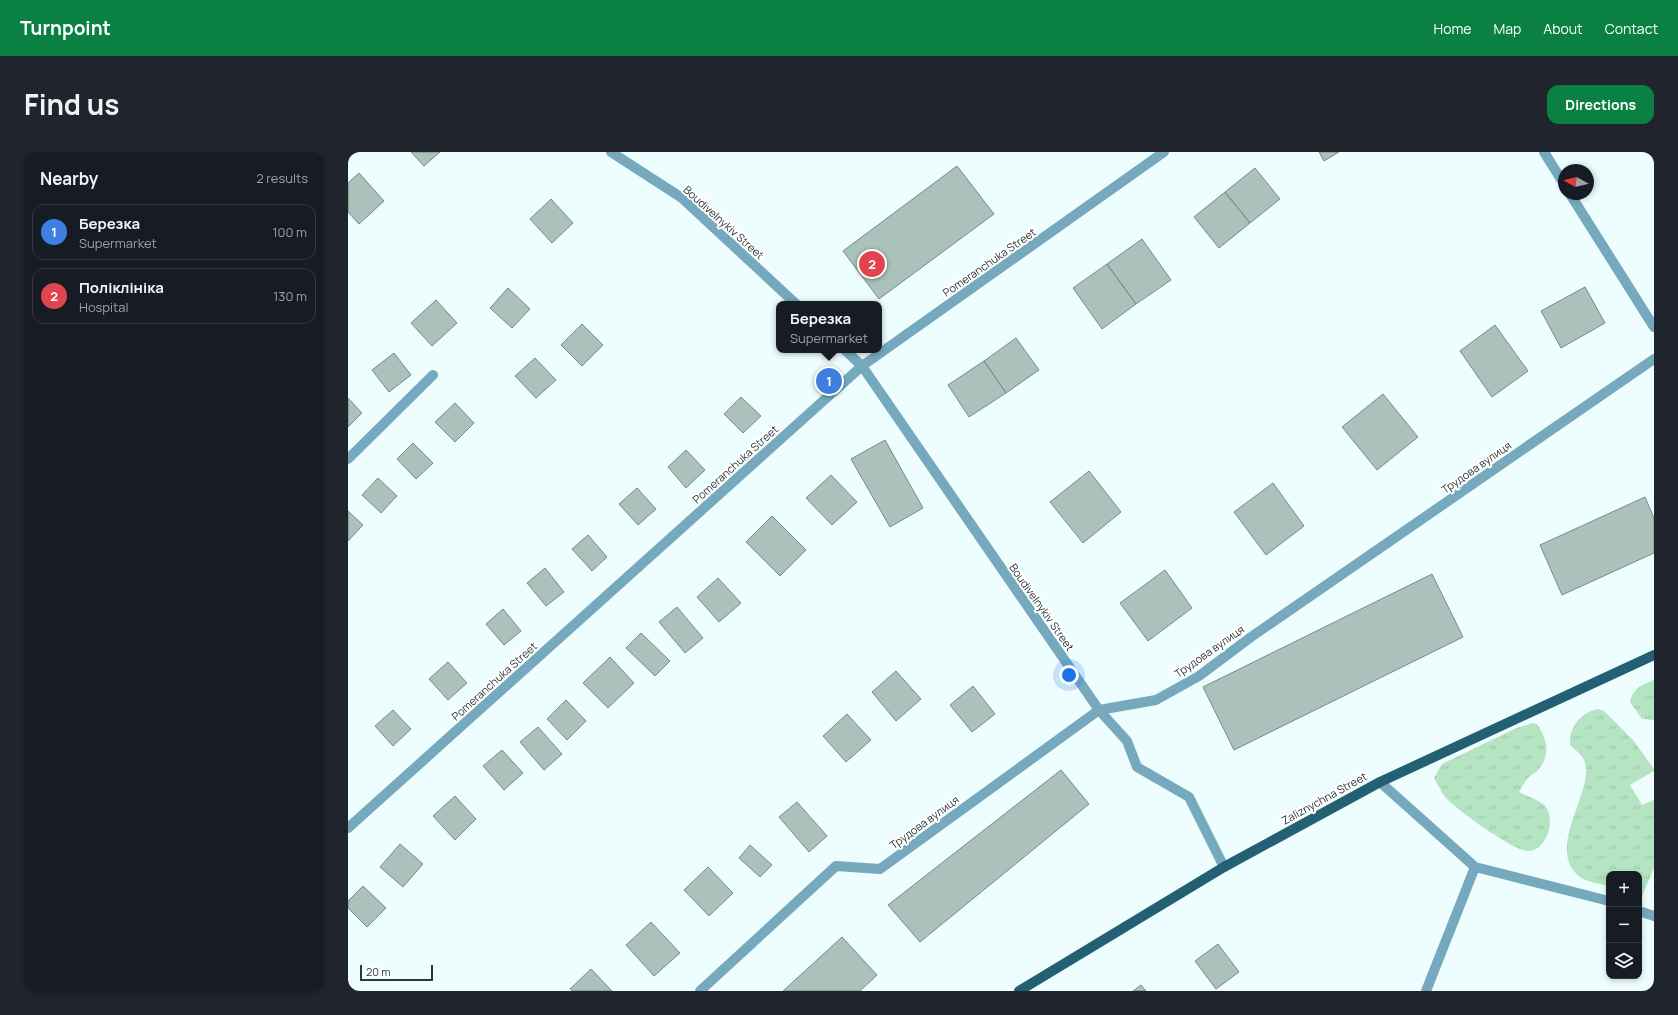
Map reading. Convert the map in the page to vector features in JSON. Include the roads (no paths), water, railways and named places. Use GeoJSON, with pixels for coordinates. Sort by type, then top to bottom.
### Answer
{"type":"FeatureCollection","features":[{"type":"Feature","properties":{"kind":"main road","name":"Zaliznychna Street"},"geometry":{"type":"LineString","coordinates":[[1019,991],[1224,866],[1380,782],[1654,655]]}},
{"type":"Feature","properties":{"kind":"street","name":"Boudivelnykiv Street"},"geometry":{"type":"LineString","coordinates":[[611,152],[682,198],[793,301]]}},
{"type":"Feature","properties":{"kind":"street","name":"Pomeranchuka Street"},"geometry":{"type":"LineString","coordinates":[[882,352],[1164,152]]}},
{"type":"Feature","properties":{"kind":"street"},"geometry":{"type":"LineString","coordinates":[[1544,152],[1558,174]]}},
{"type":"Feature","properties":{"kind":"street"},"geometry":{"type":"LineString","coordinates":[[1574,200],[1654,326]]}},
{"type":"Feature","properties":{"kind":"street","name":"Boudivelnykiv Street"},"geometry":{"type":"LineString","coordinates":[[848,353],[862,366],[1099,710],[1127,741],[1137,767],[1190,797],[1224,866]]}},
{"type":"Feature","properties":{"kind":"street","name":"Pomeranchuka Street"},"geometry":{"type":"LineString","coordinates":[[348,828],[862,366],[880,353]]}},
{"type":"Feature","properties":{"kind":"street","name":"Трудова вулиця"},"geometry":{"type":"LineString","coordinates":[[700,991],[836,866],[880,869],[1099,710],[1156,700],[1199,676],[1251,637],[1654,359]]}},
{"type":"Feature","properties":{"kind":"street"},"geometry":{"type":"LineString","coordinates":[[348,459],[433,375]]}},
{"type":"Feature","properties":{"kind":"street"},"geometry":{"type":"LineString","coordinates":[[1380,782],[1475,867],[1606,900]]}},
{"type":"Feature","properties":{"kind":"street"},"geometry":{"type":"LineString","coordinates":[[1426,991],[1475,867]]}},
{"type":"Feature","properties":{"kind":"street"},"geometry":{"type":"LineString","coordinates":[[1642,912],[1654,916]]}},
{"type":"Feature","properties":{"kind":"place","name":"Поліклініка"},"geometry":{"type":"Point","coordinates":[872,264]}},
{"type":"Feature","properties":{"kind":"place","name":"Березка"},"geometry":{"type":"Point","coordinates":[829,381]}}]}
